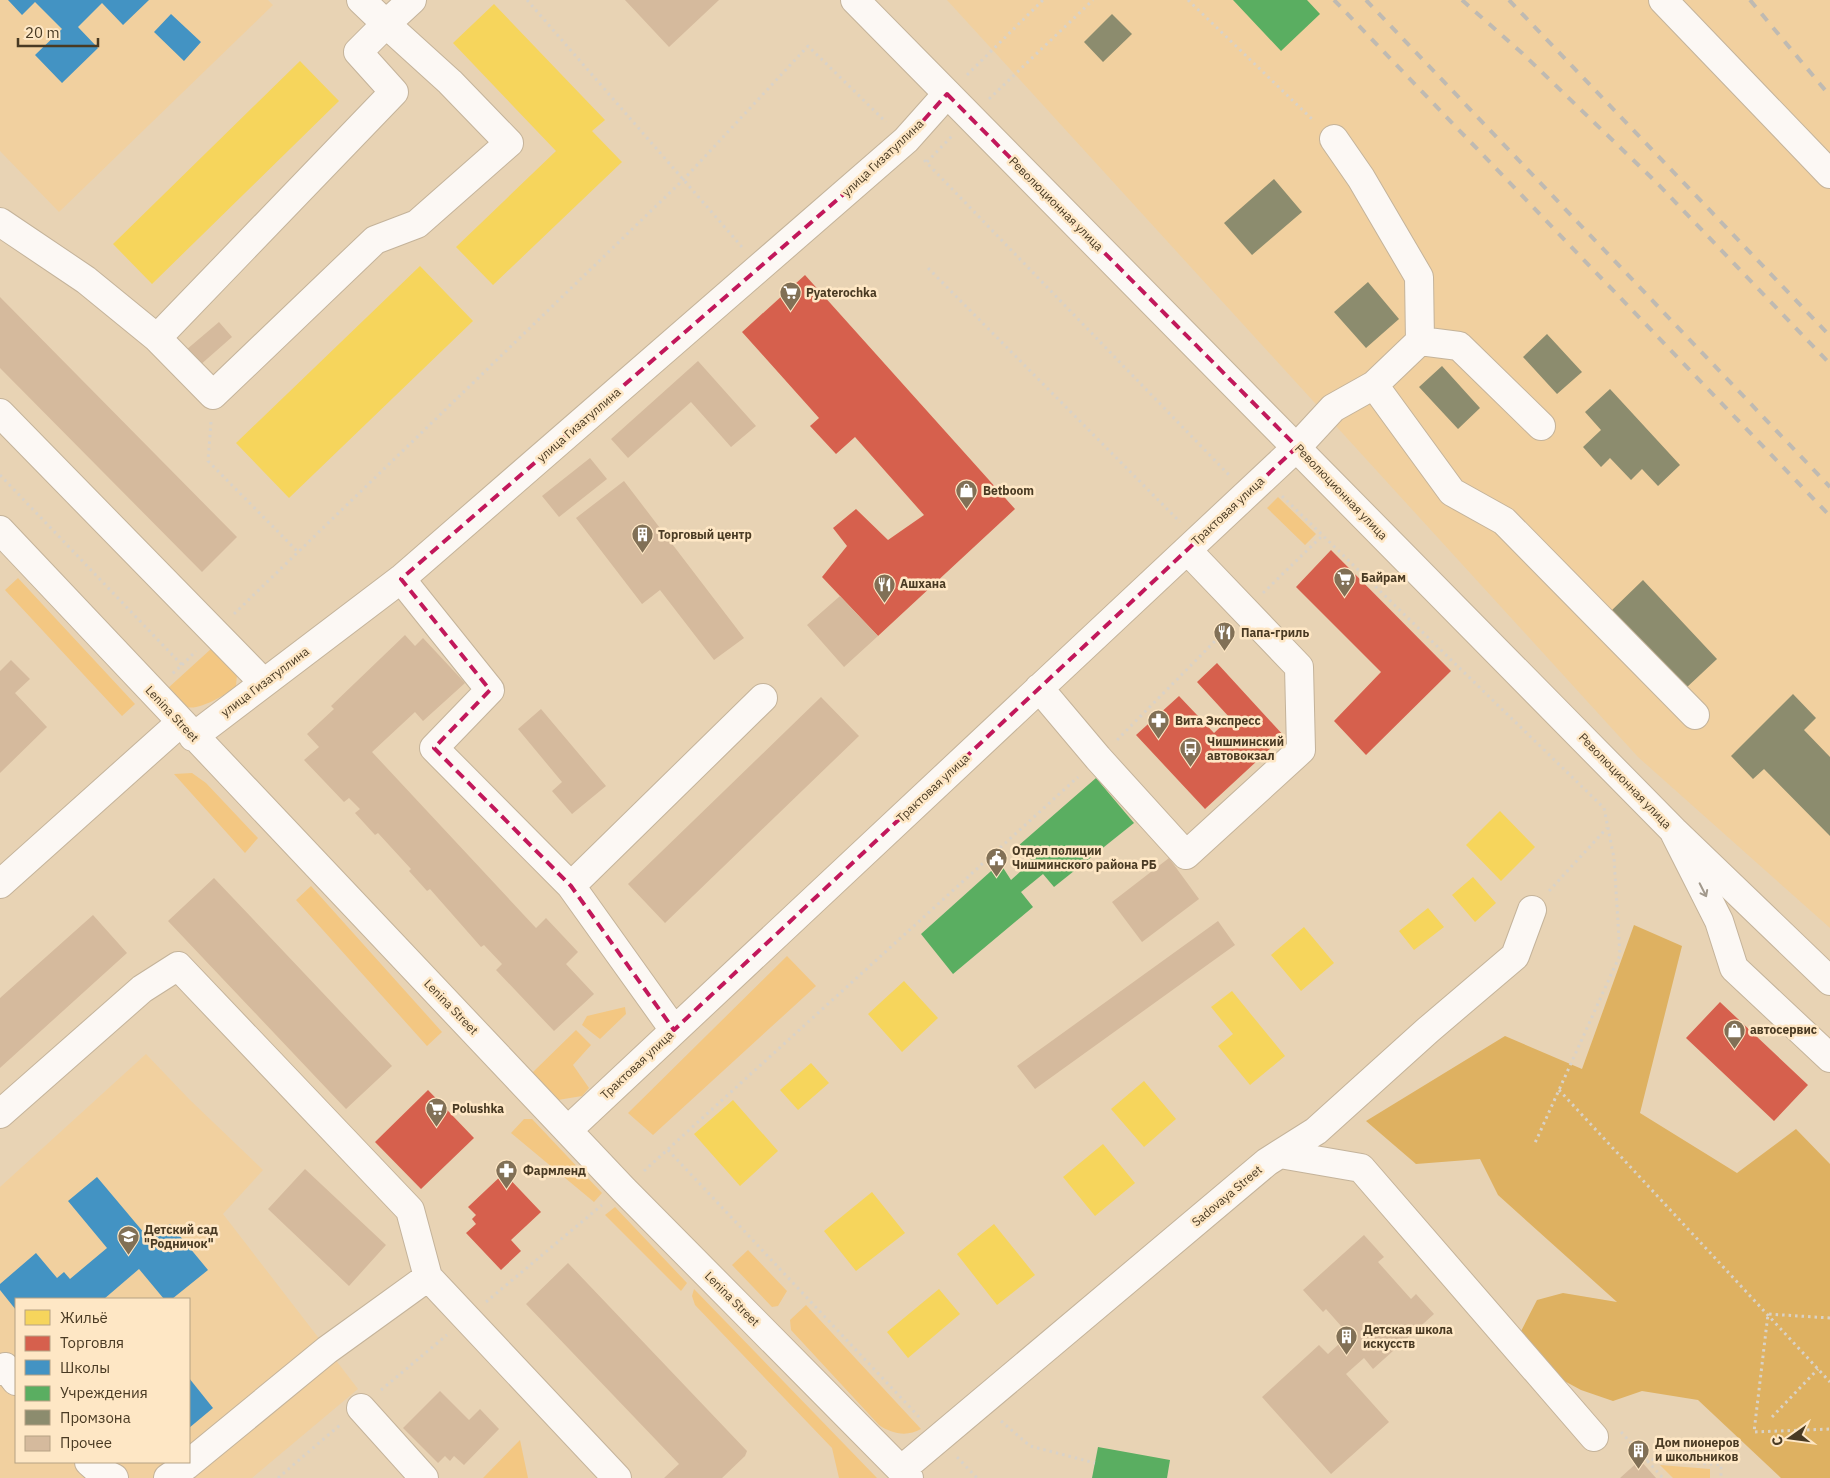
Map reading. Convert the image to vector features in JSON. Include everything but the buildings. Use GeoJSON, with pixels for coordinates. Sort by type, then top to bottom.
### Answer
{"type":"FeatureCollection","features":[{"type":"Feature","properties":{"kind":"street"},"geometry":{"type":"LineString","coordinates":[[0,222],[86,280],[156,338],[213,395],[375,240],[417,224],[509,143],[450,82],[361,0]]}},
{"type":"Feature","properties":{"kind":"street"},"geometry":{"type":"LineString","coordinates":[[156,338],[394,92],[358,52],[412,0]]}},
{"type":"Feature","properties":{"kind":"street","name":"Революционная улица"},"geometry":{"type":"LineString","coordinates":[[855,0],[969,118],[1297,447],[1674,831],[1830,981]]}},
{"type":"Feature","properties":{"kind":"street"},"geometry":{"type":"LineString","coordinates":[[1663,0],[1830,174]]}},
{"type":"Feature","properties":{"kind":"street","name":"улица Гизатуллина"},"geometry":{"type":"LineString","coordinates":[[0,884],[187,730],[264,683],[401,579],[906,140],[947,94]]}},
{"type":"Feature","properties":{"kind":"street"},"geometry":{"type":"LineString","coordinates":[[1334,139],[1361,178],[1420,277],[1420,340],[1459,346],[1541,426]]}},
{"type":"Feature","properties":{"kind":"street","name":"Трактовая улица"},"geometry":{"type":"LineString","coordinates":[[568,1130],[1256,486],[1297,447],[1333,408],[1374,385],[1420,340]]}},
{"type":"Feature","properties":{"kind":"street"},"geometry":{"type":"LineString","coordinates":[[1374,385],[1452,492],[1504,521],[1695,715]]}},
{"type":"Feature","properties":{"kind":"street"},"geometry":{"type":"LineString","coordinates":[[0,413],[264,683]]}},
{"type":"Feature","properties":{"kind":"street","name":"Lenina Street"},"geometry":{"type":"LineString","coordinates":[[0,530],[152,693],[624,1190],[905,1474]]}},
{"type":"Feature","properties":{"kind":"street"},"geometry":{"type":"LineString","coordinates":[[1039,688],[1098,758],[1186,855],[1302,750],[1299,667],[1245,611],[1192,545]]}},
{"type":"Feature","properties":{"kind":"street"},"geometry":{"type":"LineString","coordinates":[[401,579],[490,690],[434,748],[571,886],[674,1030]]}},
{"type":"Feature","properties":{"kind":"street"},"geometry":{"type":"LineString","coordinates":[[571,886],[762,698]]}},
{"type":"Feature","properties":{"kind":"street"},"geometry":{"type":"LineString","coordinates":[[1674,831],[1719,921],[1734,968],[1830,1058]]}},
{"type":"Feature","properties":{"kind":"street","name":"Sadovaya Street"},"geometry":{"type":"LineString","coordinates":[[905,1474],[940,1438],[1259,1169],[1316,1131],[1428,1030],[1515,956],[1532,910]]}},
{"type":"Feature","properties":{"kind":"street"},"geometry":{"type":"LineString","coordinates":[[0,1114],[142,989],[178,966],[410,1210],[428,1278],[617,1478]]}},
{"type":"Feature","properties":{"kind":"street"},"geometry":{"type":"LineString","coordinates":[[1280,1154],[1361,1168],[1594,1437]]}},
{"type":"Feature","properties":{"kind":"street"},"geometry":{"type":"LineString","coordinates":[[190,1463],[326,1350],[428,1278]]}},
{"type":"Feature","properties":{"kind":"street"},"geometry":{"type":"LineString","coordinates":[[0,1371],[5,1367],[15,1380]]}},
{"type":"Feature","properties":{"kind":"street"},"geometry":{"type":"LineString","coordinates":[[361,1408],[424,1478]]}},
{"type":"Feature","properties":{"kind":"street"},"geometry":{"type":"LineString","coordinates":[[90,1463],[98,1470],[114,1478]]}},
{"type":"Feature","properties":{"kind":"street"},"geometry":{"type":"LineString","coordinates":[[168,1478],[189,1463]]}},
{"type":"Feature","properties":{"kind":"path"},"geometry":{"type":"LineString","coordinates":[[528,0],[760,268]]}},
{"type":"Feature","properties":{"kind":"path"},"geometry":{"type":"LineString","coordinates":[[947,94],[1043,0]]}},
{"type":"Feature","properties":{"kind":"path"},"geometry":{"type":"LineString","coordinates":[[927,162],[969,118],[1093,0]]}},
{"type":"Feature","properties":{"kind":"path"},"geometry":{"type":"LineString","coordinates":[[1188,0],[1334,139]]}},
{"type":"Feature","properties":{"kind":"path"},"geometry":{"type":"LineString","coordinates":[[152,693],[684,179],[808,46],[906,140],[1256,486],[1323,535],[1604,808],[1614,858],[1620,955],[1535,1143]]}},
{"type":"Feature","properties":{"kind":"path"},"geometry":{"type":"LineString","coordinates":[[928,268],[1192,545]]}},
{"type":"Feature","properties":{"kind":"path"},"geometry":{"type":"LineString","coordinates":[[213,395],[208,461],[298,552]]}},
{"type":"Feature","properties":{"kind":"path"},"geometry":{"type":"LineString","coordinates":[[0,475],[182,665]]}},
{"type":"Feature","properties":{"kind":"path"},"geometry":{"type":"LineString","coordinates":[[278,1478],[591,1213],[624,1190],[1098,758],[1323,535]]}},
{"type":"Feature","properties":{"kind":"path"},"geometry":{"type":"LineString","coordinates":[[1532,910],[1608,827]]}},
{"type":"Feature","properties":{"kind":"path"},"geometry":{"type":"LineString","coordinates":[[1559,1090],[1830,1382]]}},
{"type":"Feature","properties":{"kind":"path"},"geometry":{"type":"LineString","coordinates":[[668,1150],[977,1478]]}},
{"type":"Feature","properties":{"kind":"path"},"geometry":{"type":"LineString","coordinates":[[1768,1314],[1830,1318]]}},
{"type":"Feature","properties":{"kind":"path"},"geometry":{"type":"LineString","coordinates":[[1768,1314],[1754,1432],[1830,1429]]}},
{"type":"Feature","properties":{"kind":"path"},"geometry":{"type":"LineString","coordinates":[[1772,1417],[1818,1369]]}},
{"type":"Feature","properties":{"kind":"path"},"geometry":{"type":"LineString","coordinates":[[982,1404],[1030,1446],[1095,1463]]}},
{"type":"Feature","properties":{"kind":"path"},"geometry":{"type":"LineString","coordinates":[[1594,1437],[1619,1430],[1663,1478]]}},
{"type":"Feature","properties":{"kind":"path"},"geometry":{"type":"LineString","coordinates":[[1645,1459],[1721,1465],[1721,1478]]}},
{"type":"Feature","properties":{"kind":"highlighted area"},"geometry":{"type":"Polygon","coordinates":[[[947,94],[1297,447],[674,1030],[571,886],[434,748],[490,690],[401,579],[906,140],[947,94]]]}},
{"type":"Feature","properties":{"kind":"shaded area"},"geometry":{"type":"Polygon","coordinates":[[[0,0],[268,0],[273,5],[59,212],[0,151],[0,0]]]}},
{"type":"Feature","properties":{"kind":"shaded area"},"geometry":{"type":"Polygon","coordinates":[[[947,0],[1830,0],[1830,928],[1638,757],[947,0]]]}},
{"type":"Feature","properties":{"kind":"shaded area"},"geometry":{"type":"Polygon","coordinates":[[[1278,497],[1316,534],[1305,545],[1267,508],[1278,497]]]}},
{"type":"Feature","properties":{"kind":"shaded area"},"geometry":{"type":"Polygon","coordinates":[[[18,578],[135,704],[122,716],[5,590],[18,578]]]}},
{"type":"Feature","properties":{"kind":"shaded area"},"geometry":{"type":"Polygon","coordinates":[[[212,648],[237,674],[236,686],[220,697],[198,707],[184,706],[167,689],[212,648]]]}},
{"type":"Feature","properties":{"kind":"shaded area"},"geometry":{"type":"Polygon","coordinates":[[[192,773],[206,783],[258,838],[245,853],[174,774],[192,773]]]}},
{"type":"Feature","properties":{"kind":"shaded area"},"geometry":{"type":"Polygon","coordinates":[[[311,886],[442,1032],[427,1046],[296,900],[311,886]]]}},
{"type":"Feature","properties":{"kind":"shaded area"},"geometry":{"type":"Polygon","coordinates":[[[1634,925],[1682,946],[1640,1113],[1737,1173],[1796,1129],[1830,1164],[1830,1478],[1781,1478],[1698,1400],[1642,1391],[1613,1401],[1581,1390],[1544,1370],[1518,1337],[1537,1300],[1563,1293],[1617,1302],[1498,1195],[1480,1159],[1416,1164],[1366,1121],[1505,1036],[1582,1069],[1634,925]]]}},
{"type":"Feature","properties":{"kind":"shaded area"},"geometry":{"type":"Polygon","coordinates":[[[787,956],[816,986],[653,1135],[628,1113],[787,956]]]}},
{"type":"Feature","properties":{"kind":"shaded area"},"geometry":{"type":"Polygon","coordinates":[[[625,1007],[626,1014],[600,1039],[582,1025],[587,1016],[625,1007]]]}},
{"type":"Feature","properties":{"kind":"shaded area"},"geometry":{"type":"Polygon","coordinates":[[[576,1030],[591,1045],[573,1065],[589,1088],[582,1096],[558,1100],[532,1073],[576,1030]]]}},
{"type":"Feature","properties":{"kind":"shaded area","name":"Детский сад \"Родничок\""},"geometry":{"type":"Polygon","coordinates":[[[146,1054],[189,1099],[263,1170],[223,1214],[358,1389],[252,1478],[0,1478],[0,1187],[146,1054]]]}},
{"type":"Feature","properties":{"kind":"shaded area"},"geometry":{"type":"Polygon","coordinates":[[[524,1119],[532,1119],[602,1193],[594,1202],[511,1133],[524,1119]]]}},
{"type":"Feature","properties":{"kind":"shaded area"},"geometry":{"type":"Polygon","coordinates":[[[615,1207],[687,1283],[681,1291],[605,1215],[615,1207]]]}},
{"type":"Feature","properties":{"kind":"shaded area"},"geometry":{"type":"Polygon","coordinates":[[[748,1250],[787,1291],[778,1306],[772,1307],[732,1265],[748,1250]]]}},
{"type":"Feature","properties":{"kind":"shaded area"},"geometry":{"type":"Polygon","coordinates":[[[694,1289],[877,1478],[839,1478],[832,1448],[695,1305],[692,1296],[694,1289]]]}},
{"type":"Feature","properties":{"kind":"shaded area"},"geometry":{"type":"Polygon","coordinates":[[[806,1305],[921,1429],[905,1434],[889,1431],[879,1425],[791,1330],[790,1320],[806,1305]]]}},
{"type":"Feature","properties":{"kind":"shaded area"},"geometry":{"type":"Polygon","coordinates":[[[520,1440],[528,1478],[483,1478],[520,1440]]]}},
{"type":"Feature","properties":{"kind":"shaded area"},"geometry":{"type":"Polygon","coordinates":[[[1660,1465],[1710,1469],[1710,1478],[1673,1478],[1660,1465]]]}},
{"type":"Feature","properties":{"kind":"railway"},"geometry":{"type":"LineString","coordinates":[[1334,0],[1830,516]]}},
{"type":"Feature","properties":{"kind":"railway"},"geometry":{"type":"LineString","coordinates":[[1366,0],[1830,487]]}},
{"type":"Feature","properties":{"kind":"railway"},"geometry":{"type":"LineString","coordinates":[[1462,0],[1522,53],[1657,183],[1830,364]]}},
{"type":"Feature","properties":{"kind":"railway"},"geometry":{"type":"LineString","coordinates":[[1509,0],[1830,336]]}},
{"type":"Feature","properties":{"kind":"railway"},"geometry":{"type":"LineString","coordinates":[[1750,0],[1830,96]]}},
{"type":"Feature","properties":{"kind":"place","name":"Pyaterochka"},"geometry":{"type":"Point","coordinates":[790,312]}},
{"type":"Feature","properties":{"kind":"place","name":"Betboom"},"geometry":{"type":"Point","coordinates":[967,510]}},
{"type":"Feature","properties":{"kind":"place","name":"Торговый центр"},"geometry":{"type":"Point","coordinates":[642,554]}},
{"type":"Feature","properties":{"kind":"place","name":"Байрам"},"geometry":{"type":"Point","coordinates":[1345,597]}},
{"type":"Feature","properties":{"kind":"place","name":"Ашхана"},"geometry":{"type":"Point","coordinates":[884,603]}},
{"type":"Feature","properties":{"kind":"place","name":"Папа-гриль"},"geometry":{"type":"Point","coordinates":[1225,652]}},
{"type":"Feature","properties":{"kind":"place","name":"Вита Экспресс"},"geometry":{"type":"Point","coordinates":[1159,740]}},
{"type":"Feature","properties":{"kind":"place","name":"Чишминский автовокзал"},"geometry":{"type":"Point","coordinates":[1191,768]}},
{"type":"Feature","properties":{"kind":"place","name":"Отдел полиции Чишминского района РБ"},"geometry":{"type":"Point","coordinates":[996,877]}},
{"type":"Feature","properties":{"kind":"place","name":"автосервис"},"geometry":{"type":"Point","coordinates":[1734,1049]}},
{"type":"Feature","properties":{"kind":"place","name":"Polushka"},"geometry":{"type":"Point","coordinates":[436,1128]}},
{"type":"Feature","properties":{"kind":"place","name":"Фармленд"},"geometry":{"type":"Point","coordinates":[507,1190]}},
{"type":"Feature","properties":{"kind":"place","name":"Детский сад \"Родничок\""},"geometry":{"type":"Point","coordinates":[128,1256]}},
{"type":"Feature","properties":{"kind":"place","name":"Детская школа искусств"},"geometry":{"type":"Point","coordinates":[1347,1356]}},
{"type":"Feature","properties":{"kind":"place","name":"Дом пионеров и школьников"},"geometry":{"type":"Point","coordinates":[1639,1469]}}]}
